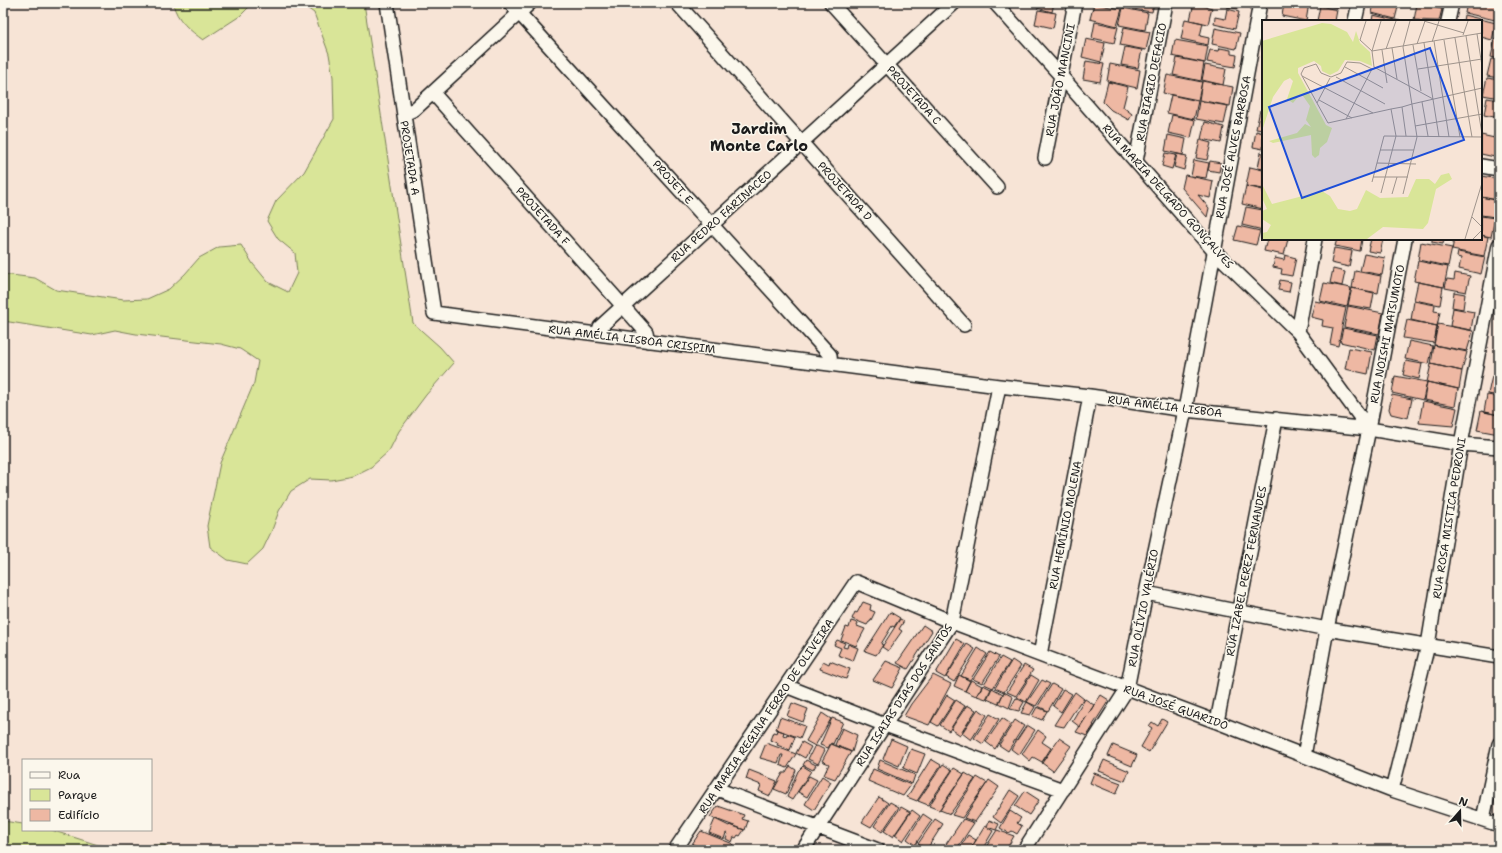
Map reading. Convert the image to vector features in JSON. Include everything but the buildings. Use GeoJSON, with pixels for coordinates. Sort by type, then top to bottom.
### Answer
{"type":"FeatureCollection","features":[{"type":"Feature","properties":{"kind":"street","name":"PROJETADA A"},"geometry":{"type":"LineString","coordinates":[[386,3],[434,313]]}},
{"type":"Feature","properties":{"kind":"street","name":"PROJET. E"},"geometry":{"type":"LineString","coordinates":[[510,3],[830,355],[831,364]]}},
{"type":"Feature","properties":{"kind":"street"},"geometry":{"type":"LineString","coordinates":[[404,114],[415,110],[530,3]]}},
{"type":"Feature","properties":{"kind":"street","name":"PROJETADA D"},"geometry":{"type":"LineString","coordinates":[[677,3],[964,325]]}},
{"type":"Feature","properties":{"kind":"street","name":"PROJETADA C"},"geometry":{"type":"LineString","coordinates":[[831,3],[998,187]]}},
{"type":"Feature","properties":{"kind":"street","name":"RUA PEDRO FARINACEO"},"geometry":{"type":"LineString","coordinates":[[598,334],[600,327],[954,3]]}},
{"type":"Feature","properties":{"kind":"street","name":"RUA MARIA DELGADO GONÇALVES"},"geometry":{"type":"LineString","coordinates":[[995,3],[1213,250],[1298,332],[1369,429]]}},
{"type":"Feature","properties":{"kind":"street","name":"RUA JOÃO MANCINI"},"geometry":{"type":"LineString","coordinates":[[1044,158],[1075,3]]}},
{"type":"Feature","properties":{"kind":"street","name":"RUA BIAGIO DEFACIO"},"geometry":{"type":"LineString","coordinates":[[1136,161],[1166,3]]}},
{"type":"Feature","properties":{"kind":"street","name":"RUA JOSÉ ALVES BARBOSA"},"geometry":{"type":"LineString","coordinates":[[1185,410],[1213,250],[1260,3]]}},
{"type":"Feature","properties":{"kind":"street"},"geometry":{"type":"LineString","coordinates":[[1356,20],[1359,3]]}},
{"type":"Feature","properties":{"kind":"street"},"geometry":{"type":"LineString","coordinates":[[1448,20],[1452,3]]}},
{"type":"Feature","properties":{"kind":"street","name":"PROJETADA F"},"geometry":{"type":"LineString","coordinates":[[433,93],[646,332],[648,341]]}},
{"type":"Feature","properties":{"kind":"street"},"geometry":{"type":"LineString","coordinates":[[1482,166],[1499,169]]}},
{"type":"Feature","properties":{"kind":"street"},"geometry":{"type":"LineString","coordinates":[[1298,332],[1315,240]]}},
{"type":"Feature","properties":{"kind":"street","name":"RUA NOISHI MATSUMOTO"},"geometry":{"type":"LineString","coordinates":[[1304,756],[1327,629],[1369,429],[1405,240]]}},
{"type":"Feature","properties":{"kind":"street","name":"RUA ROSA MISTICA PEDRONI"},"geometry":{"type":"LineString","coordinates":[[1392,790],[1428,645],[1461,444],[1499,245]]}},
{"type":"Feature","properties":{"kind":"street","name":"RUA AMÉLIA LISBOA CRISPIM"},"geometry":{"type":"LineString","coordinates":[[434,313],[831,364]]}},
{"type":"Feature","properties":{"kind":"street","name":"RUA AMÉLIA LISBOA"},"geometry":{"type":"LineString","coordinates":[[831,364],[999,386],[1090,396],[1185,410],[1369,429],[1461,444],[1499,447]]}},
{"type":"Feature","properties":{"kind":"street","name":"RUA ISAIAS DIAS DOS SANTOS"},"geometry":{"type":"LineString","coordinates":[[803,850],[952,622],[999,386]]}},
{"type":"Feature","properties":{"kind":"street","name":"RUA HEMÍNIO MOLENA"},"geometry":{"type":"LineString","coordinates":[[1040,655],[1090,396]]}},
{"type":"Feature","properties":{"kind":"street","name":"RUA OLÍVIO VALÉRIO"},"geometry":{"type":"LineString","coordinates":[[1024,850],[1127,689],[1185,410]]}},
{"type":"Feature","properties":{"kind":"street","name":"RUA IZABEL PEREZ FERNANDES"},"geometry":{"type":"LineString","coordinates":[[1217,722],[1276,419]]}},
{"type":"Feature","properties":{"kind":"street","name":"RUA JOSÉ GUARIDO"},"geometry":{"type":"LineString","coordinates":[[856,582],[952,622],[1392,790],[1499,825]]}},
{"type":"Feature","properties":{"kind":"street","name":"RUA MARIA REGINA FERRO DE OLIVEIRA"},"geometry":{"type":"LineString","coordinates":[[675,850],[856,582]]}},
{"type":"Feature","properties":{"kind":"street"},"geometry":{"type":"LineString","coordinates":[[1146,593],[1238,610],[1327,629],[1499,657]]}},
{"type":"Feature","properties":{"kind":"street"},"geometry":{"type":"LineString","coordinates":[[786,686],[884,725],[1063,790]]}},
{"type":"Feature","properties":{"kind":"street"},"geometry":{"type":"LineString","coordinates":[[1483,819],[1499,744]]}},
{"type":"Feature","properties":{"kind":"street"},"geometry":{"type":"LineString","coordinates":[[717,789],[878,850]]}},
{"type":"Feature","properties":{"kind":"green space"},"geometry":{"type":"Polygon","coordinates":[[[173,3],[253,3],[240,16],[203,40],[189,29],[181,20],[177,15],[173,3]]]}},
{"type":"Feature","properties":{"kind":"green space"},"geometry":{"type":"Polygon","coordinates":[[[300,3],[364,3],[413,323],[440,347],[454,363],[426,395],[399,431],[389,451],[371,467],[353,476],[331,480],[310,479],[291,491],[279,511],[263,549],[247,564],[228,560],[210,547],[207,526],[220,463],[254,383],[258,361],[240,349],[221,344],[136,334],[115,330],[92,335],[3,321],[3,274],[35,278],[56,290],[123,300],[147,299],[169,289],[199,258],[219,247],[241,245],[253,264],[268,282],[288,292],[297,273],[295,253],[278,239],[267,221],[276,201],[304,172],[334,119],[333,77],[329,54],[314,13],[300,3]]]}},
{"type":"Feature","properties":{"kind":"green space"},"geometry":{"type":"Polygon","coordinates":[[[3,821],[22,824],[22,831],[54,831],[98,845],[120,847],[163,845],[174,850],[3,850],[3,821]]]}},
{"type":"Feature","properties":{"kind":"district","name":"Jardim Monte Carlo"},"geometry":{"type":"Point","coordinates":[759,138]}}]}
